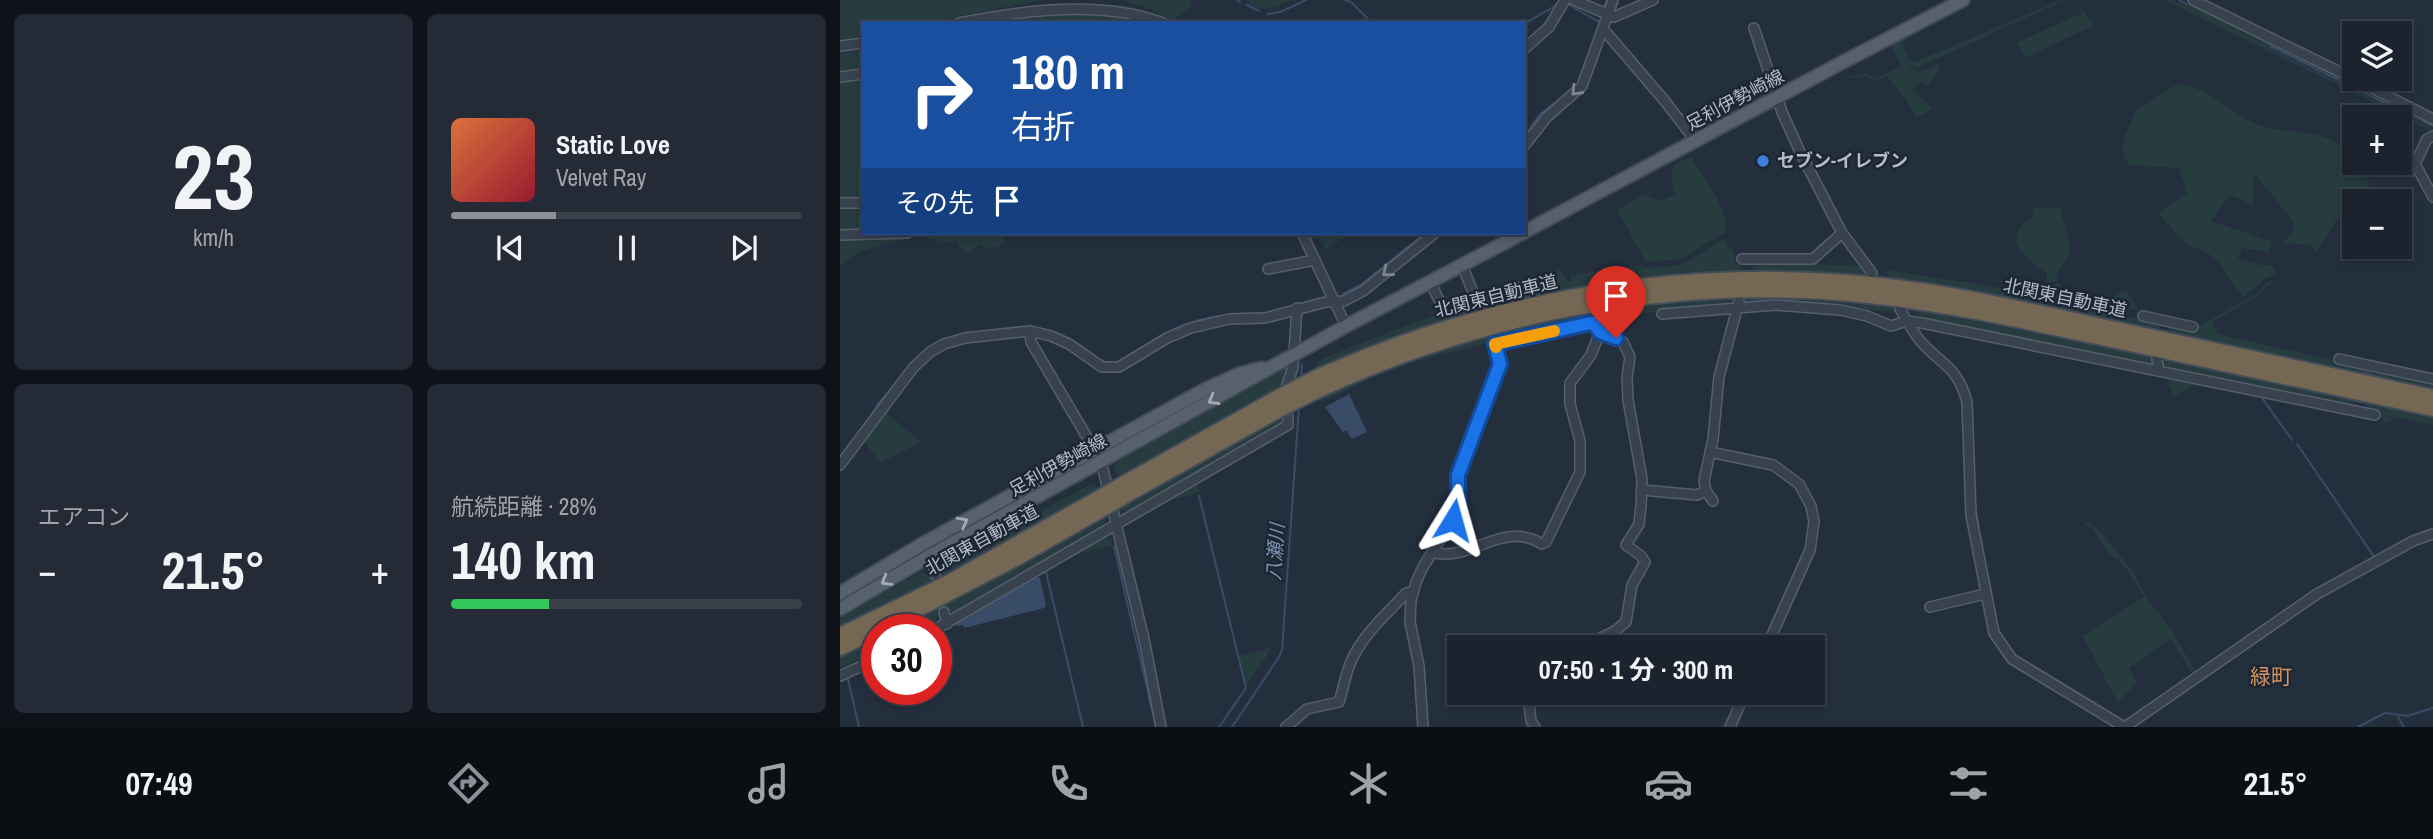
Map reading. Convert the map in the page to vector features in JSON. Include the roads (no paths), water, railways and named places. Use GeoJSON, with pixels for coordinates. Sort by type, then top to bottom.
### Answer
{"type":"FeatureCollection","features":[{"type":"Feature","properties":{"kind":"highway","name":"北関東自動車道"},"geometry":{"type":"LineString","coordinates":[[910,614],[953,593],[1096,506],[1280,402],[1379,351],[1446,327],[1546,301],[1657,284],[1700,280],[1781,279],[1870,284],[1961,296],[2433,397]]}},
{"type":"Feature","properties":{"kind":"highway","name":"北関東自動車道"},"geometry":{"type":"LineString","coordinates":[[1318,384],[1438,342],[1548,313],[1659,295],[1768,290],[1848,294],[1959,309],[2433,409]]}},
{"type":"Feature","properties":{"kind":"highway","name":"北関東自動車道"},"geometry":{"type":"LineString","coordinates":[[840,635],[1096,506]]}},
{"type":"Feature","properties":{"kind":"highway","name":"北関東自動車道"},"geometry":{"type":"LineString","coordinates":[[840,648],[861,638]]}},
{"type":"Feature","properties":{"kind":"main road","name":"足利伊勢崎線"},"geometry":{"type":"LineString","coordinates":[[1526,231],[1963,0]]}},
{"type":"Feature","properties":{"kind":"main road","name":"足利伊勢崎線"},"geometry":{"type":"LineString","coordinates":[[840,593],[923,543],[1295,356],[1518,235]]}},
{"type":"Feature","properties":{"kind":"main road","name":"足利伊勢崎線"},"geometry":{"type":"LineString","coordinates":[[840,608],[1099,456]]}},
{"type":"Feature","properties":{"kind":"street"},"geometry":{"type":"LineString","coordinates":[[1526,47],[1549,27],[1565,0]]}},
{"type":"Feature","properties":{"kind":"street"},"geometry":{"type":"LineString","coordinates":[[1574,0],[1602,13],[1619,16],[1653,0]]}},
{"type":"Feature","properties":{"kind":"street"},"geometry":{"type":"LineString","coordinates":[[1526,143],[1547,117],[1582,86],[1604,30],[1602,13],[1614,0]]}},
{"type":"Feature","properties":{"kind":"street"},"geometry":{"type":"LineString","coordinates":[[2193,0],[2342,73]]}},
{"type":"Feature","properties":{"kind":"street"},"geometry":{"type":"LineString","coordinates":[[969,21],[1075,2],[1123,6],[1159,21]]}},
{"type":"Feature","properties":{"kind":"street"},"geometry":{"type":"LineString","coordinates":[[1754,28],[1777,98],[1801,154],[1842,233],[1872,273]]}},
{"type":"Feature","properties":{"kind":"street"},"geometry":{"type":"LineString","coordinates":[[1604,30],[1695,140]]}},
{"type":"Feature","properties":{"kind":"street"},"geometry":{"type":"LineString","coordinates":[[840,46],[861,43]]}},
{"type":"Feature","properties":{"kind":"street"},"geometry":{"type":"LineString","coordinates":[[840,77],[861,74]]}},
{"type":"Feature","properties":{"kind":"street"},"geometry":{"type":"LineString","coordinates":[[2378,91],[2433,119]]}},
{"type":"Feature","properties":{"kind":"street"},"geometry":{"type":"LineString","coordinates":[[2433,136],[2427,139],[2415,164],[2433,197]]}},
{"type":"Feature","properties":{"kind":"street"},"geometry":{"type":"LineString","coordinates":[[840,203],[861,203]]}},
{"type":"Feature","properties":{"kind":"street"},"geometry":{"type":"LineString","coordinates":[[1746,262],[1813,259],[1842,233]]}},
{"type":"Feature","properties":{"kind":"street"},"geometry":{"type":"LineString","coordinates":[[840,235],[861,234]]}},
{"type":"Feature","properties":{"kind":"street"},"geometry":{"type":"LineString","coordinates":[[1303,235],[1346,326]]}},
{"type":"Feature","properties":{"kind":"street"},"geometry":{"type":"LineString","coordinates":[[840,465],[860,442],[880,408],[913,368],[930,352],[944,344],[965,338],[1030,331],[1060,339],[1077,348],[1098,365],[1110,368],[1127,363],[1167,338],[1191,328],[1229,319],[1265,318],[1297,308],[1344,301],[1363,292],[1433,235]]}},
{"type":"Feature","properties":{"kind":"street"},"geometry":{"type":"LineString","coordinates":[[1268,269],[1315,260]]}},
{"type":"Feature","properties":{"kind":"street"},"geometry":{"type":"LineString","coordinates":[[1462,265],[1477,302]]}},
{"type":"Feature","properties":{"kind":"street"},"geometry":{"type":"LineString","coordinates":[[1430,282],[1444,307],[1477,302],[1539,282]]}},
{"type":"Feature","properties":{"kind":"street"},"geometry":{"type":"LineString","coordinates":[[1662,314],[1738,304],[1813,307],[1850,312],[1891,326],[1907,321],[2159,371],[2360,407],[2375,415]]}},
{"type":"Feature","properties":{"kind":"street"},"geometry":{"type":"LineString","coordinates":[[1713,501],[1706,491],[1704,481],[1715,425],[1719,377],[1738,304]]}},
{"type":"Feature","properties":{"kind":"street"},"geometry":{"type":"LineString","coordinates":[[952,621],[1288,425],[1287,385],[1295,356],[1297,308]]}},
{"type":"Feature","properties":{"kind":"street"},"geometry":{"type":"LineString","coordinates":[[1900,309],[1921,341],[1949,366],[1964,392],[1971,515],[1994,633],[2002,648],[2012,659],[2124,727],[2304,604],[2413,541],[2433,534]]}},
{"type":"Feature","properties":{"kind":"street"},"geometry":{"type":"LineString","coordinates":[[2143,316],[2165,325],[2193,327]]}},
{"type":"Feature","properties":{"kind":"street"},"geometry":{"type":"LineString","coordinates":[[1423,727],[1419,666],[1410,622],[1413,592],[1432,552],[1455,516],[1458,475],[1500,364],[1495,342],[1594,323],[1600,332],[1623,342],[1629,352],[1628,400],[1637,443],[1642,490],[1639,524],[1626,545],[1645,562],[1632,585],[1626,622],[1607,635]]}},
{"type":"Feature","properties":{"kind":"street"},"geometry":{"type":"LineString","coordinates":[[1030,331],[1031,342],[1099,456],[1118,524],[1161,727]]}},
{"type":"Feature","properties":{"kind":"street"},"geometry":{"type":"LineString","coordinates":[[1432,552],[1461,553],[1491,541],[1521,536],[1542,544],[1546,542],[1580,472],[1580,441],[1570,404],[1570,383],[1591,355],[1600,332]]}},
{"type":"Feature","properties":{"kind":"street"},"geometry":{"type":"LineString","coordinates":[[2157,359],[2159,371]]}},
{"type":"Feature","properties":{"kind":"street"},"geometry":{"type":"LineString","coordinates":[[2339,359],[2369,369],[2433,379]]}},
{"type":"Feature","properties":{"kind":"street"},"geometry":{"type":"LineString","coordinates":[[1710,452],[1773,465],[1800,485],[1811,506],[1814,522],[1810,550],[1772,635]]}},
{"type":"Feature","properties":{"kind":"street"},"geometry":{"type":"LineString","coordinates":[[1642,490],[1697,495],[1706,491]]}},
{"type":"Feature","properties":{"kind":"street"},"geometry":{"type":"LineString","coordinates":[[931,555],[935,575]]}},
{"type":"Feature","properties":{"kind":"street"},"geometry":{"type":"LineString","coordinates":[[1286,727],[1307,709],[1339,702],[1349,665],[1369,632],[1406,593],[1413,592]]}},
{"type":"Feature","properties":{"kind":"street"},"geometry":{"type":"LineString","coordinates":[[1930,607],[1985,594]]}},
{"type":"Feature","properties":{"kind":"street"},"geometry":{"type":"LineString","coordinates":[[840,676],[861,666]]}},
{"type":"Feature","properties":{"kind":"street"},"geometry":{"type":"LineString","coordinates":[[1529,705],[1535,727]]}},
{"type":"Feature","properties":{"kind":"street"},"geometry":{"type":"LineString","coordinates":[[1730,727],[1740,705]]}},
{"type":"Feature","properties":{"kind":"water"},"geometry":{"type":"Polygon","coordinates":[[[1349,394],[1367,432],[1352,439],[1346,430],[1343,432],[1325,407],[1349,394]]]}},
{"type":"Feature","properties":{"kind":"water"},"geometry":{"type":"Polygon","coordinates":[[[1037,577],[1040,578],[1046,606],[1044,608],[964,628],[963,625],[956,626],[955,623],[1037,577]]]}},
{"type":"Feature","properties":{"kind":"waterway"},"geometry":{"type":"LineString","coordinates":[[1268,14],[1280,12],[1306,0]]}},
{"type":"Feature","properties":{"kind":"waterway"},"geometry":{"type":"LineString","coordinates":[[1345,0],[1351,2],[1370,21]]}},
{"type":"Feature","properties":{"kind":"waterway"},"geometry":{"type":"LineString","coordinates":[[1603,9],[1607,0]]}},
{"type":"Feature","properties":{"kind":"waterway"},"geometry":{"type":"LineString","coordinates":[[2179,0],[2186,4]]}},
{"type":"Feature","properties":{"kind":"waterway"},"geometry":{"type":"LineString","coordinates":[[1568,4],[1599,22]]}},
{"type":"Feature","properties":{"kind":"waterway"},"geometry":{"type":"LineString","coordinates":[[1247,5],[1259,11]]}},
{"type":"Feature","properties":{"kind":"waterway"},"geometry":{"type":"LineString","coordinates":[[1526,23],[1557,5]]}},
{"type":"Feature","properties":{"kind":"waterway"},"geometry":{"type":"LineString","coordinates":[[1583,72],[1596,34]]}},
{"type":"Feature","properties":{"kind":"waterway"},"geometry":{"type":"LineString","coordinates":[[2270,46],[2389,105]]}},
{"type":"Feature","properties":{"kind":"waterway"},"geometry":{"type":"LineString","coordinates":[[1526,134],[1540,114],[1568,93]]}},
{"type":"Feature","properties":{"kind":"waterway"},"geometry":{"type":"LineString","coordinates":[[2422,121],[2433,126]]}},
{"type":"Feature","properties":{"kind":"waterway"},"geometry":{"type":"LineString","coordinates":[[1343,294],[1362,284],[1423,235]]}},
{"type":"Feature","properties":{"kind":"waterway","name":"八瀬川"},"geometry":{"type":"LineString","coordinates":[[1284,309],[1320,298]]}},
{"type":"Feature","properties":{"kind":"waterway"},"geometry":{"type":"LineString","coordinates":[[1160,337],[1199,320],[1226,315],[1268,313]]}},
{"type":"Feature","properties":{"kind":"waterway"},"geometry":{"type":"LineString","coordinates":[[974,333],[1008,328],[1036,328],[1064,336],[1093,355]]}},
{"type":"Feature","properties":{"kind":"waterway"},"geometry":{"type":"LineString","coordinates":[[1930,345],[1954,367],[1969,394]]}},
{"type":"Feature","properties":{"kind":"waterway"},"geometry":{"type":"LineString","coordinates":[[1097,359],[1109,363]]}},
{"type":"Feature","properties":{"kind":"waterway","name":"八瀬川"},"geometry":{"type":"LineString","coordinates":[[1301,377],[1302,364]]}},
{"type":"Feature","properties":{"kind":"waterway"},"geometry":{"type":"LineString","coordinates":[[866,424],[878,404],[900,378]]}},
{"type":"Feature","properties":{"kind":"waterway"},"geometry":{"type":"LineString","coordinates":[[2262,398],[2292,440]]}},
{"type":"Feature","properties":{"kind":"waterway","name":"八瀬川"},"geometry":{"type":"LineString","coordinates":[[1232,727],[1282,650],[1299,407]]}},
{"type":"Feature","properties":{"kind":"waterway"},"geometry":{"type":"LineString","coordinates":[[2297,444],[2375,558]]}},
{"type":"Feature","properties":{"kind":"waterway"},"geometry":{"type":"LineString","coordinates":[[1199,496],[1246,688],[1219,727]]}},
{"type":"Feature","properties":{"kind":"waterway"},"geometry":{"type":"LineString","coordinates":[[1975,505],[1982,548]]}},
{"type":"Feature","properties":{"kind":"waterway"},"geometry":{"type":"LineString","coordinates":[[1114,546],[1156,727]]}},
{"type":"Feature","properties":{"kind":"waterway"},"geometry":{"type":"LineString","coordinates":[[1046,572],[1083,727]]}},
{"type":"Feature","properties":{"kind":"waterway"},"geometry":{"type":"LineString","coordinates":[[2014,655],[2036,669]]}},
{"type":"Feature","properties":{"kind":"waterway"},"geometry":{"type":"LineString","coordinates":[[848,679],[859,727]]}},
{"type":"Feature","properties":{"kind":"waterway"},"geometry":{"type":"LineString","coordinates":[[2358,727],[2385,713],[2407,716],[2433,708]]}},
{"type":"Feature","properties":{"kind":"waterway"},"geometry":{"type":"LineString","coordinates":[[2398,717],[2404,727]]}},
{"type":"Feature","properties":{"kind":"tunnel"},"geometry":{"type":"LineString","coordinates":[[2361,403],[2368,372]]}},
{"type":"Feature","properties":{"kind":"place","name":"セブン-イレブン"},"geometry":{"type":"Point","coordinates":[1763,161]}},
{"type":"Feature","properties":{"kind":"district","name":"緑町"},"geometry":{"type":"Point","coordinates":[2271,677]}}]}
